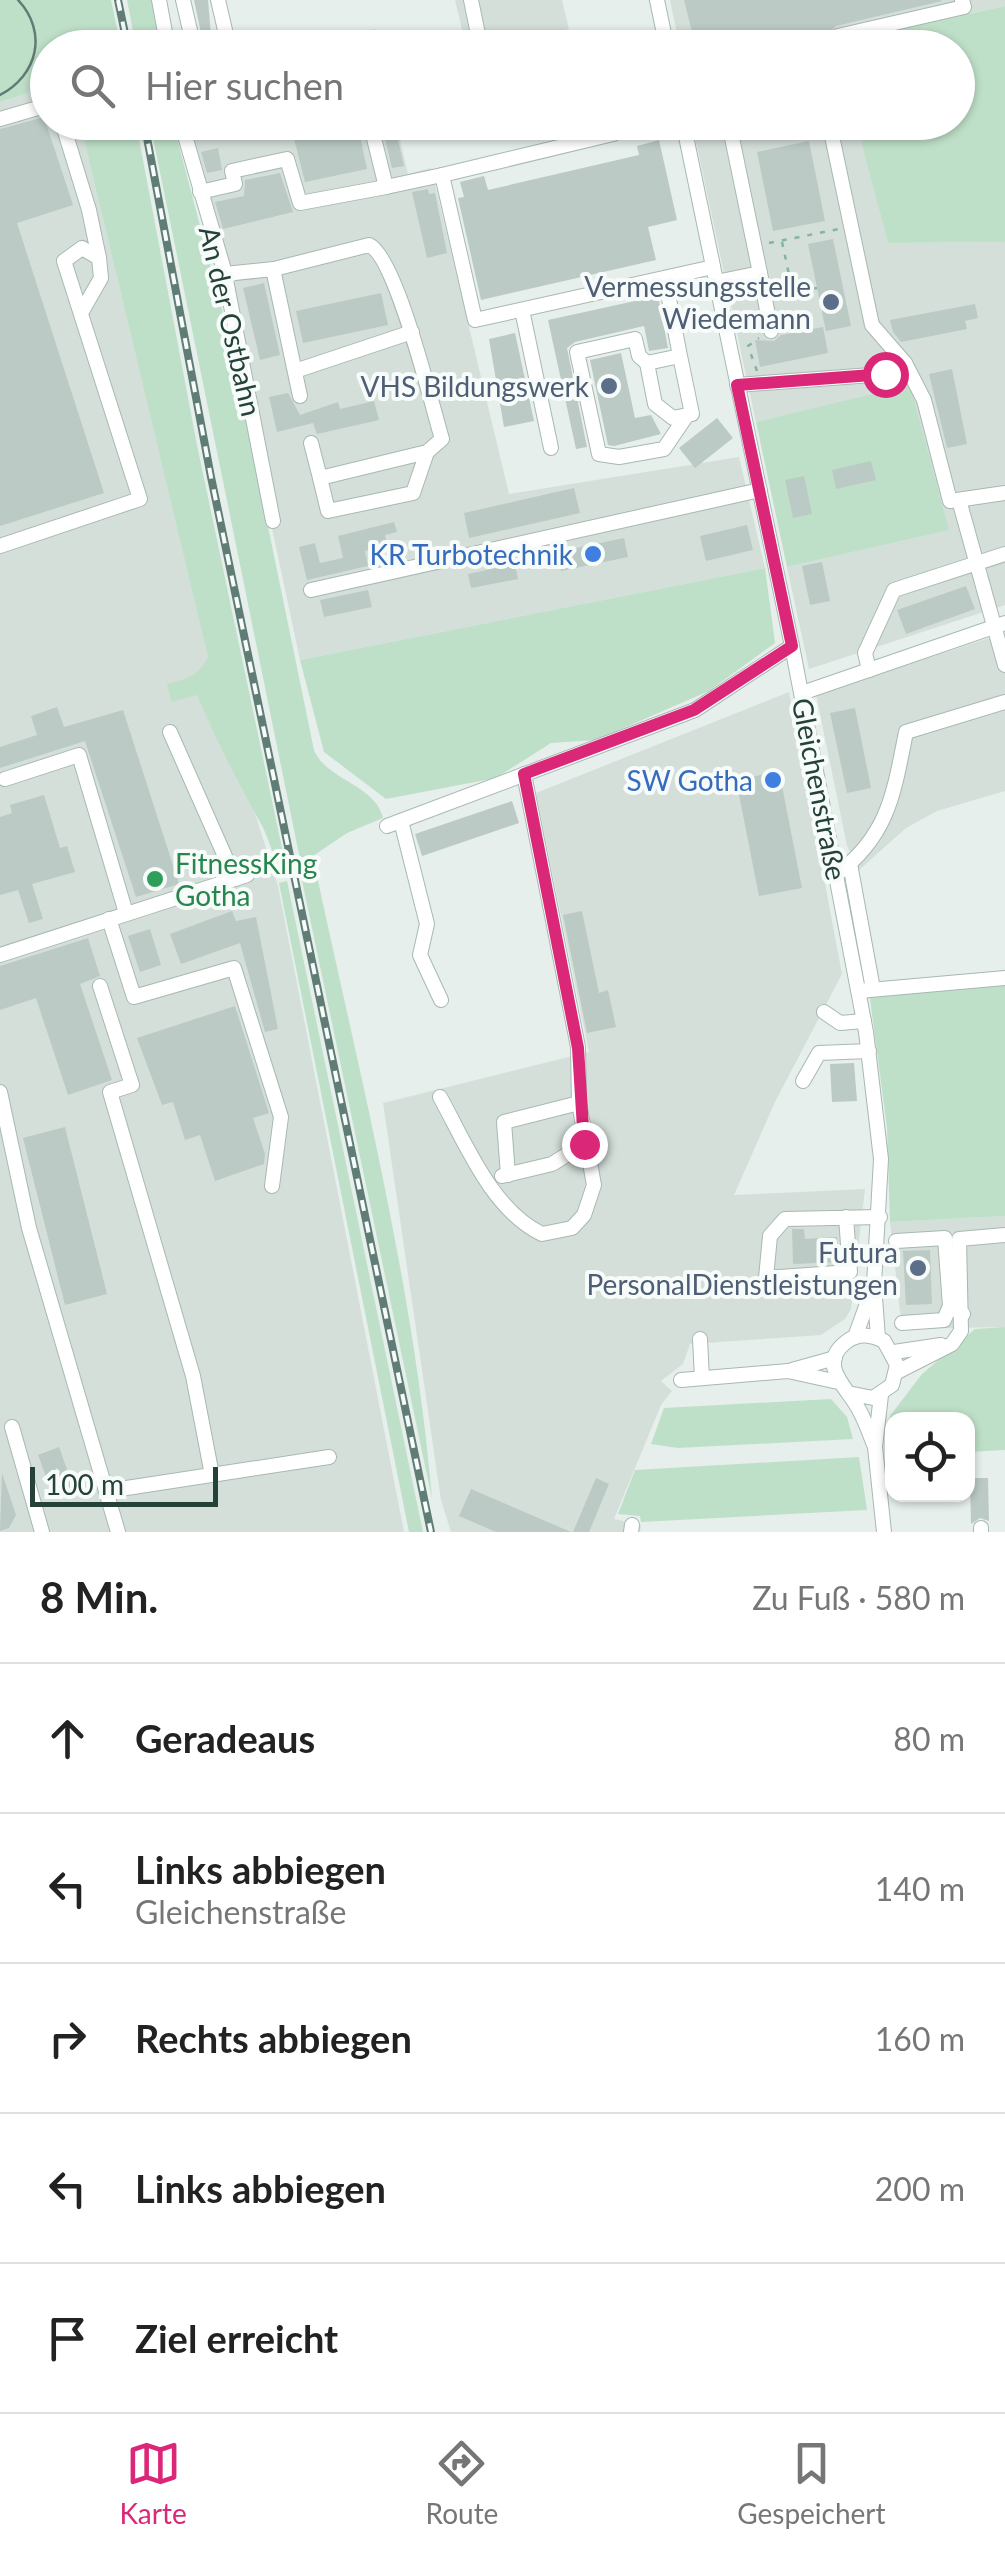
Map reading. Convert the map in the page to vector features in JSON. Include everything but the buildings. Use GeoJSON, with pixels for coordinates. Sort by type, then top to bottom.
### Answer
{"type":"FeatureCollection","features":[{"type":"Feature","properties":{"kind":"street"},"geometry":{"type":"LineString","coordinates":[[159,0],[165,30]]}},
{"type":"Feature","properties":{"kind":"street"},"geometry":{"type":"LineString","coordinates":[[183,0],[190,30]]}},
{"type":"Feature","properties":{"kind":"street"},"geometry":{"type":"LineString","coordinates":[[218,0],[226,30]]}},
{"type":"Feature","properties":{"kind":"street"},"geometry":{"type":"LineString","coordinates":[[471,0],[477,30]]}},
{"type":"Feature","properties":{"kind":"street"},"geometry":{"type":"LineString","coordinates":[[657,0],[663,30]]}},
{"type":"Feature","properties":{"kind":"street"},"geometry":{"type":"LineString","coordinates":[[864,30],[964,7],[962,0]]}},
{"type":"Feature","properties":{"kind":"street"},"geometry":{"type":"LineString","coordinates":[[0,119],[30,110]]}},
{"type":"Feature","properties":{"kind":"street"},"geometry":{"type":"LineString","coordinates":[[68,140],[90,210],[101,278],[81,313]]}},
{"type":"Feature","properties":{"kind":"street","name":"An der Ostbahn"},"geometry":{"type":"LineString","coordinates":[[186,140],[225,274],[273,521]]}},
{"type":"Feature","properties":{"kind":"street"},"geometry":{"type":"LineString","coordinates":[[374,140],[386,187]]}},
{"type":"Feature","properties":{"kind":"street"},"geometry":{"type":"LineString","coordinates":[[200,192],[235,184],[232,171],[288,159],[300,203],[588,140]]}},
{"type":"Feature","properties":{"kind":"street","name":"Gleichenstraße"},"geometry":{"type":"LineString","coordinates":[[686,140],[837,874],[866,990],[864,1022],[881,1159],[874,1284],[878,1338]]}},
{"type":"Feature","properties":{"kind":"street"},"geometry":{"type":"LineString","coordinates":[[732,140],[771,332]]}},
{"type":"Feature","properties":{"kind":"street"},"geometry":{"type":"LineString","coordinates":[[833,140],[872,325],[905,363],[924,400],[950,501],[1005,493]]}},
{"type":"Feature","properties":{"kind":"street"},"geometry":{"type":"LineString","coordinates":[[442,175],[475,320],[665,278],[760,273]]}},
{"type":"Feature","properties":{"kind":"street"},"geometry":{"type":"LineString","coordinates":[[225,274],[274,269],[368,245],[376,248],[412,332],[442,439],[427,452],[320,478]]}},
{"type":"Feature","properties":{"kind":"street"},"geometry":{"type":"LineString","coordinates":[[0,546],[140,499],[64,261],[82,248],[98,258]]}},
{"type":"Feature","properties":{"kind":"street"},"geometry":{"type":"LineString","coordinates":[[274,269],[300,396]]}},
{"type":"Feature","properties":{"kind":"street"},"geometry":{"type":"LineString","coordinates":[[665,278],[692,414],[687,415],[673,418],[655,404],[647,363],[638,356],[634,339],[576,352],[600,454],[619,457],[664,449],[687,415]]}},
{"type":"Feature","properties":{"kind":"street"},"geometry":{"type":"LineString","coordinates":[[522,310],[551,448]]}},
{"type":"Feature","properties":{"kind":"street"},"geometry":{"type":"LineString","coordinates":[[295,371],[412,332]]}},
{"type":"Feature","properties":{"kind":"street"},"geometry":{"type":"LineString","coordinates":[[647,363],[680,356]]}},
{"type":"Feature","properties":{"kind":"street"},"geometry":{"type":"LineString","coordinates":[[737,385],[885,374],[905,363]]}},
{"type":"Feature","properties":{"kind":"street"},"geometry":{"type":"LineString","coordinates":[[312,443],[328,511],[413,493],[427,452]]}},
{"type":"Feature","properties":{"kind":"street"},"geometry":{"type":"LineString","coordinates":[[311,590],[760,490]]}},
{"type":"Feature","properties":{"kind":"street"},"geometry":{"type":"LineString","coordinates":[[958,500],[976,565],[999,625],[1005,664]]}},
{"type":"Feature","properties":{"kind":"street"},"geometry":{"type":"LineString","coordinates":[[870,670],[864,653],[894,590],[1005,554]]}},
{"type":"Feature","properties":{"kind":"street"},"geometry":{"type":"LineString","coordinates":[[802,694],[999,625]]}},
{"type":"Feature","properties":{"kind":"street"},"geometry":{"type":"LineString","coordinates":[[441,1000],[420,955],[427,924],[394,824],[694,710],[792,646]]}},
{"type":"Feature","properties":{"kind":"street"},"geometry":{"type":"LineString","coordinates":[[837,874],[850,864],[890,810],[906,732],[1005,702]]}},
{"type":"Feature","properties":{"kind":"street"},"geometry":{"type":"LineString","coordinates":[[0,955],[241,877],[170,732]]}},
{"type":"Feature","properties":{"kind":"street"},"geometry":{"type":"LineString","coordinates":[[5,779],[79,755],[126,913]]}},
{"type":"Feature","properties":{"kind":"street"},"geometry":{"type":"LineString","coordinates":[[440,1098],[487,1180],[528,1228],[542,1234],[559,1234],[572,1228],[590,1200],[594,1184],[584,1144],[578,1048],[524,774]]}},
{"type":"Feature","properties":{"kind":"street"},"geometry":{"type":"LineString","coordinates":[[850,864],[866,990],[1005,978]]}},
{"type":"Feature","properties":{"kind":"street"},"geometry":{"type":"LineString","coordinates":[[109,919],[134,997],[234,968],[280,1116],[272,1186]]}},
{"type":"Feature","properties":{"kind":"street"},"geometry":{"type":"LineString","coordinates":[[100,986],[132,1085],[110,1092],[193,1376],[212,1475]]}},
{"type":"Feature","properties":{"kind":"street"},"geometry":{"type":"LineString","coordinates":[[824,1012],[840,1023],[864,1022]]}},
{"type":"Feature","properties":{"kind":"street"},"geometry":{"type":"LineString","coordinates":[[803,1082],[819,1053],[869,1050]]}},
{"type":"Feature","properties":{"kind":"street"},"geometry":{"type":"LineString","coordinates":[[0,1092],[30,1228],[118,1532]]}},
{"type":"Feature","properties":{"kind":"street"},"geometry":{"type":"LineString","coordinates":[[508,1175],[504,1122],[580,1104]]}},
{"type":"Feature","properties":{"kind":"street"},"geometry":{"type":"LineString","coordinates":[[487,1180],[552,1164],[584,1144]]}},
{"type":"Feature","properties":{"kind":"street"},"geometry":{"type":"LineString","coordinates":[[846,1217],[850,1272],[766,1278],[770,1236],[785,1219],[846,1217],[880,1216]]}},
{"type":"Feature","properties":{"kind":"street"},"geometry":{"type":"LineString","coordinates":[[902,1323],[944,1320],[956,1310],[959,1239],[1005,1235]]}},
{"type":"Feature","properties":{"kind":"street"},"geometry":{"type":"LineString","coordinates":[[884,1532],[876,1448],[881,1395],[897,1372],[952,1344],[961,1331],[946,1238],[896,1240]]}},
{"type":"Feature","properties":{"kind":"street","name":"Gleichenstraße"},"geometry":{"type":"LineString","coordinates":[[835,1358],[854,1337],[874,1284]]}},
{"type":"Feature","properties":{"kind":"street"},"geometry":{"type":"LineString","coordinates":[[854,1337],[878,1338],[894,1352],[897,1372]]}},
{"type":"Feature","properties":{"kind":"street"},"geometry":{"type":"LineString","coordinates":[[700,1339],[702,1378]]}},
{"type":"Feature","properties":{"kind":"street"},"geometry":{"type":"LineString","coordinates":[[894,1352],[952,1344]]}},
{"type":"Feature","properties":{"kind":"street"},"geometry":{"type":"LineString","coordinates":[[681,1380],[788,1371],[835,1358],[843,1388],[876,1448]]}},
{"type":"Feature","properties":{"kind":"street"},"geometry":{"type":"LineString","coordinates":[[788,1371],[843,1388],[864,1399],[881,1395]]}},
{"type":"Feature","properties":{"kind":"street"},"geometry":{"type":"LineString","coordinates":[[12,1427],[42,1532]]}},
{"type":"Feature","properties":{"kind":"street"},"geometry":{"type":"LineString","coordinates":[[107,1490],[329,1458]]}},
{"type":"Feature","properties":{"kind":"path"},"geometry":{"type":"LineString","coordinates":[[754,246],[850,227]]}},
{"type":"Feature","properties":{"kind":"path"},"geometry":{"type":"LineString","coordinates":[[782,241],[793,293]]}},
{"type":"Feature","properties":{"kind":"path"},"geometry":{"type":"LineString","coordinates":[[765,299],[817,288]]}},
{"type":"Feature","properties":{"kind":"path"},"geometry":{"type":"LineString","coordinates":[[766,383],[753,366],[748,346],[752,339],[772,335],[771,332]]}},
{"type":"Feature","properties":{"kind":"shaded area"},"geometry":{"type":"Polygon","coordinates":[[[455,0],[562,0],[569,29],[565,30],[462,30],[455,0]]]}},
{"type":"Feature","properties":{"kind":"shaded area"},"geometry":{"type":"Polygon","coordinates":[[[670,0],[1005,0],[1005,6],[891,30],[676,30],[670,0]]]}},
{"type":"Feature","properties":{"kind":"shaded area"},"geometry":{"type":"Polygon","coordinates":[[[30,92],[30,140],[84,140],[217,693],[278,886],[404,1532],[0,1532],[0,102],[30,92]]]}},
{"type":"Feature","properties":{"kind":"shaded area"},"geometry":{"type":"Polygon","coordinates":[[[183,140],[400,140],[408,174],[431,168],[509,494],[739,457],[765,568],[300,660],[230,331],[183,140]]]}},
{"type":"Feature","properties":{"kind":"shaded area"},"geometry":{"type":"Polygon","coordinates":[[[696,140],[865,140],[862,141],[888,243],[1005,242],[1005,605],[809,669],[787,567],[948,530],[910,386],[756,422],[696,140]]]}},
{"type":"Feature","properties":{"kind":"shaded area"},"geometry":{"type":"Polygon","coordinates":[[[1005,633],[1005,791],[937,811],[906,828],[859,870],[847,846],[816,694],[1005,633]]]}},
{"type":"Feature","properties":{"kind":"shaded area"},"geometry":{"type":"Polygon","coordinates":[[[789,692],[842,974],[775,1102],[734,1195],[865,1189],[851,1309],[845,1319],[821,1335],[690,1344],[683,1364],[661,1381],[672,1391],[661,1405],[614,1519],[641,1525],[640,1532],[451,1532],[441,1500],[383,1103],[589,1052],[536,793],[789,692]]]}},
{"type":"Feature","properties":{"kind":"shaded area"},"geometry":{"type":"Polygon","coordinates":[[[1005,1216],[1005,1327],[902,1329],[890,1222],[1005,1216]]]}},
{"type":"Feature","properties":{"kind":"green space"},"geometry":{"type":"Polygon","coordinates":[[[0,0],[111,0],[117,30],[30,30],[30,92],[0,102],[0,0]]]}},
{"type":"Feature","properties":{"kind":"green space"},"geometry":{"type":"Polygon","coordinates":[[[127,0],[151,0],[157,30],[133,30],[127,0]]]}},
{"type":"Feature","properties":{"kind":"green space"},"geometry":{"type":"Polygon","coordinates":[[[1005,6],[1005,242],[888,243],[861,141],[975,140],[975,30],[894,30],[1005,6]]]}},
{"type":"Feature","properties":{"kind":"green space"},"geometry":{"type":"Polygon","coordinates":[[[84,140],[139,140],[197,445],[287,872],[274,855],[197,695],[171,702],[167,684],[192,675],[208,657],[84,140]]]}},
{"type":"Feature","properties":{"kind":"green space"},"geometry":{"type":"Polygon","coordinates":[[[153,140],[177,140],[228,332],[314,750],[329,769],[371,797],[383,818],[347,833],[301,864],[153,140]]]}},
{"type":"Feature","properties":{"kind":"green space"},"geometry":{"type":"Polygon","coordinates":[[[910,385],[949,530],[787,567],[756,422],[910,385]]]}},
{"type":"Feature","properties":{"kind":"green space"},"geometry":{"type":"Polygon","coordinates":[[[765,568],[775,643],[709,691],[596,740],[551,743],[496,778],[386,799],[324,752],[300,660],[765,568]]]}},
{"type":"Feature","properties":{"kind":"green space"},"geometry":{"type":"Polygon","coordinates":[[[314,862],[399,1259],[432,1499],[300,871],[314,862]]]}},
{"type":"Feature","properties":{"kind":"green space"},"geometry":{"type":"Polygon","coordinates":[[[287,881],[423,1532],[409,1532],[279,883],[287,881]]]}},
{"type":"Feature","properties":{"kind":"green space"},"geometry":{"type":"Polygon","coordinates":[[[1005,981],[1005,1216],[890,1222],[887,1128],[869,991],[1005,981]]]}},
{"type":"Feature","properties":{"kind":"green space"},"geometry":{"type":"Polygon","coordinates":[[[1005,1327],[1005,1450],[975,1452],[975,1412],[893,1412],[922,1374],[975,1329],[1005,1327]]]}},
{"type":"Feature","properties":{"kind":"green space"},"geometry":{"type":"Polygon","coordinates":[[[831,1399],[847,1417],[853,1439],[678,1448],[651,1444],[664,1408],[831,1399]]]}},
{"type":"Feature","properties":{"kind":"green space"},"geometry":{"type":"Polygon","coordinates":[[[859,1457],[867,1510],[641,1522],[640,1516],[618,1514],[635,1470],[859,1457]]]}},
{"type":"Feature","properties":{"kind":"tram line"},"geometry":{"type":"LineString","coordinates":[[18,0],[34,30]]}},
{"type":"Feature","properties":{"kind":"tram line"},"geometry":{"type":"LineString","coordinates":[[0,95],[30,65]]}},
{"type":"Feature","properties":{"kind":"railway"},"geometry":{"type":"LineString","coordinates":[[118,0],[124,30]]}},
{"type":"Feature","properties":{"kind":"railway"},"geometry":{"type":"LineString","coordinates":[[147,140],[211,477],[431,1532]]}},
{"type":"Feature","properties":{"kind":"place","name":"Vermessungsstelle Wiedemann"},"geometry":{"type":"Point","coordinates":[831,302]}},
{"type":"Feature","properties":{"kind":"place","name":"VHS Bildungswerk"},"geometry":{"type":"Point","coordinates":[609,386]}},
{"type":"Feature","properties":{"kind":"place","name":"KR Turbotechnik"},"geometry":{"type":"Point","coordinates":[593,554]}},
{"type":"Feature","properties":{"kind":"place","name":"SW Gotha"},"geometry":{"type":"Point","coordinates":[773,780]}},
{"type":"Feature","properties":{"kind":"place","name":"FitnessKing Gotha"},"geometry":{"type":"Point","coordinates":[155,879]}},
{"type":"Feature","properties":{"kind":"place","name":"Futura PersonalDienstleistungen"},"geometry":{"type":"Point","coordinates":[918,1268]}},
{"type":"Feature","properties":{"kind":"route"},"geometry":{"type":"LineString","coordinates":[[584,1144],[578,1048],[524,774],[694,710],[792,646],[737,385],[885,374]]}}]}
